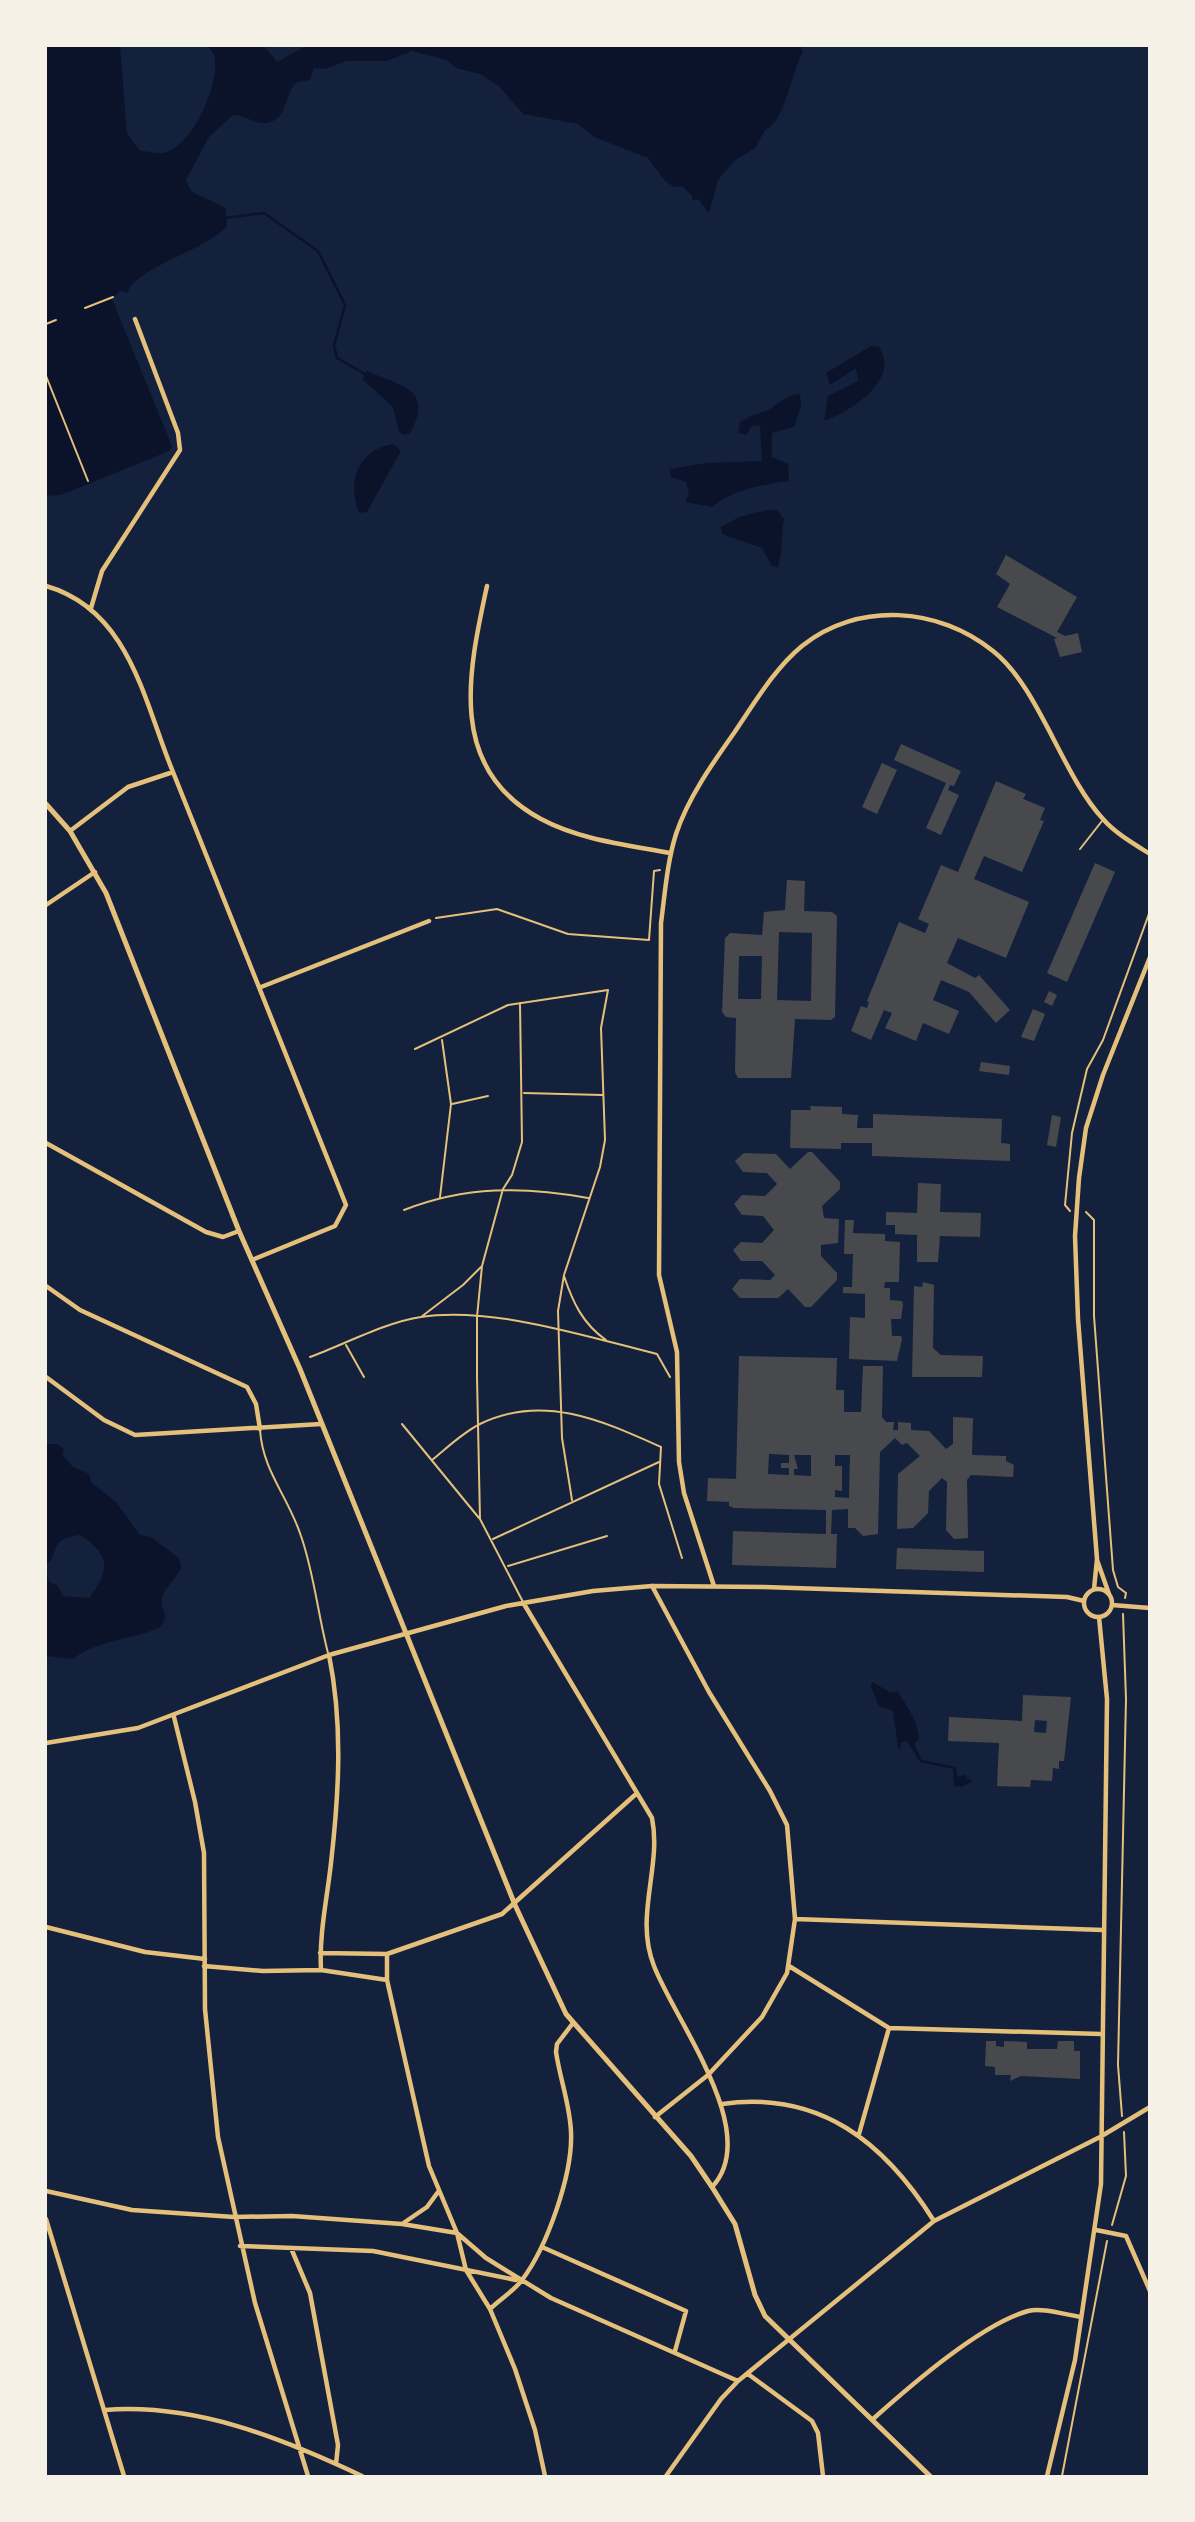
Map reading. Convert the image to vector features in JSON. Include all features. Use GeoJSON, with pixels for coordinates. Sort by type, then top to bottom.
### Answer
{"type":"FeatureCollection","features":[{"type":"Feature","properties":{"kind":"street"},"geometry":{"type":"LineString","coordinates":[[91,608],[102,570],[180,450],[178,433],[135,319]]}},
{"type":"Feature","properties":{"kind":"street"},"geometry":{"type":"LineString","coordinates":[[46,586],[91,608],[117,639],[137,674],[173,772],[346,1205],[335,1226],[252,1260]]}},
{"type":"Feature","properties":{"kind":"street"},"geometry":{"type":"LineString","coordinates":[[487,586],[475,643],[469,697],[474,740],[489,773],[508,798],[542,820],[587,836],[670,853]]}},
{"type":"Feature","properties":{"kind":"street"},"geometry":{"type":"LineString","coordinates":[[714,1586],[684,1493],[679,1462],[677,1352],[659,1275],[661,923],[670,853],[685,812],[720,753],[784,663],[824,630],[872,615],[920,616],[949,625],[995,652],[1023,688],[1103,820],[1150,854]]}},
{"type":"Feature","properties":{"kind":"street"},"geometry":{"type":"LineString","coordinates":[[69,831],[128,787],[173,772]]}},
{"type":"Feature","properties":{"kind":"street"},"geometry":{"type":"LineString","coordinates":[[46,804],[69,831],[95,872],[514,1905],[573,2023],[691,2156],[712,2187],[734,2224],[755,2295],[765,2316],[930,2476]]}},
{"type":"Feature","properties":{"kind":"street"},"geometry":{"type":"LineString","coordinates":[[46,905],[95,872]]}},
{"type":"Feature","properties":{"kind":"street"},"geometry":{"type":"LineString","coordinates":[[261,987],[429,920]]}},
{"type":"Feature","properties":{"kind":"street"},"geometry":{"type":"LineString","coordinates":[[1084,1601],[1094,1589],[1097,1559],[1078,1319],[1076,1210],[1086,1128],[1103,1075],[1150,957]]}},
{"type":"Feature","properties":{"kind":"street"},"geometry":{"type":"LineString","coordinates":[[46,1143],[206,1232],[223,1237],[239,1231]]}},
{"type":"Feature","properties":{"kind":"street"},"geometry":{"type":"LineString","coordinates":[[46,1286],[80,1310],[247,1387],[256,1404],[260,1429]]}},
{"type":"Feature","properties":{"kind":"street"},"geometry":{"type":"LineString","coordinates":[[46,1377],[104,1420],[135,1435],[321,1424]]}},
{"type":"Feature","properties":{"kind":"street"},"geometry":{"type":"LineString","coordinates":[[1084,1601],[1087,1613],[1099,1617],[1108,1613],[1112,1605],[1097,1559]]}},
{"type":"Feature","properties":{"kind":"street"},"geometry":{"type":"LineString","coordinates":[[652,1586],[787,1825],[795,1919],[789,1966],[762,2018],[708,2075],[655,2117]]}},
{"type":"Feature","properties":{"kind":"street"},"geometry":{"type":"LineString","coordinates":[[46,1744],[138,1728],[329,1654],[524,1604],[593,1591],[652,1586],[714,1586],[901,1590],[1067,1597],[1084,1601]]}},
{"type":"Feature","properties":{"kind":"street"},"geometry":{"type":"LineString","coordinates":[[1094,1589],[1109,1594]]}},
{"type":"Feature","properties":{"kind":"street"},"geometry":{"type":"LineString","coordinates":[[524,1604],[652,1818],[655,1832],[646,1903],[646,1943],[654,1967],[722,2104],[727,2164],[712,2187]]}},
{"type":"Feature","properties":{"kind":"street"},"geometry":{"type":"LineString","coordinates":[[1112,1605],[1150,1608]]}},
{"type":"Feature","properties":{"kind":"street"},"geometry":{"type":"LineString","coordinates":[[1047,2476],[1075,2360],[1101,2184],[1107,1699],[1099,1617]]}},
{"type":"Feature","properties":{"kind":"street"},"geometry":{"type":"LineString","coordinates":[[321,1970],[320,1953],[336,1810],[340,1740],[336,1690],[329,1654]]}},
{"type":"Feature","properties":{"kind":"street"},"geometry":{"type":"LineString","coordinates":[[174,1716],[195,1802],[204,1853],[204,1966],[210,2073],[234,2217],[240,2246],[308,2476]]}},
{"type":"Feature","properties":{"kind":"street"},"geometry":{"type":"LineString","coordinates":[[320,1953],[387,1954],[502,1914],[636,1794]]}},
{"type":"Feature","properties":{"kind":"street"},"geometry":{"type":"LineString","coordinates":[[795,1919],[1103,1930]]}},
{"type":"Feature","properties":{"kind":"street"},"geometry":{"type":"LineString","coordinates":[[46,1927],[145,1952],[205,1959]]}},
{"type":"Feature","properties":{"kind":"street"},"geometry":{"type":"LineString","coordinates":[[387,1954],[387,1980],[410,2091],[439,2191],[457,2233],[466,2270],[490,2309],[523,2393],[545,2476]]}},
{"type":"Feature","properties":{"kind":"street"},"geometry":{"type":"LineString","coordinates":[[204,1966],[263,1971],[321,1970],[387,1980]]}},
{"type":"Feature","properties":{"kind":"street"},"geometry":{"type":"LineString","coordinates":[[789,1966],[889,2028],[1101,2034]]}},
{"type":"Feature","properties":{"kind":"street"},"geometry":{"type":"LineString","coordinates":[[490,2309],[521,2281],[541,2247],[570,2157],[571,2130],[556,2052],[557,2045],[573,2023]]}},
{"type":"Feature","properties":{"kind":"street"},"geometry":{"type":"LineString","coordinates":[[859,2134],[889,2028]]}},
{"type":"Feature","properties":{"kind":"street"},"geometry":{"type":"LineString","coordinates":[[722,2104],[756,2101],[797,2107],[859,2134],[880,2150],[905,2178],[934,2221]]}},
{"type":"Feature","properties":{"kind":"street"},"geometry":{"type":"LineString","coordinates":[[666,2476],[721,2399],[738,2381],[934,2221],[1100,2137],[1150,2108]]}},
{"type":"Feature","properties":{"kind":"street"},"geometry":{"type":"LineString","coordinates":[[46,2190],[132,2210],[234,2217],[292,2216],[402,2224],[457,2233],[486,2258],[551,2298],[738,2381]]}},
{"type":"Feature","properties":{"kind":"street"},"geometry":{"type":"LineString","coordinates":[[402,2224],[426,2207],[439,2191]]}},
{"type":"Feature","properties":{"kind":"street"},"geometry":{"type":"LineString","coordinates":[[46,2219],[124,2476]]}},
{"type":"Feature","properties":{"kind":"street"},"geometry":{"type":"LineString","coordinates":[[1096,2230],[1126,2236],[1150,2291]]}},
{"type":"Feature","properties":{"kind":"street"},"geometry":{"type":"LineString","coordinates":[[240,2246],[373,2251],[521,2281]]}},
{"type":"Feature","properties":{"kind":"street"},"geometry":{"type":"LineString","coordinates":[[541,2247],[686,2311],[675,2351]]}},
{"type":"Feature","properties":{"kind":"street"},"geometry":{"type":"LineString","coordinates":[[291,2248],[310,2293],[338,2445],[336,2464]]}},
{"type":"Feature","properties":{"kind":"street"},"geometry":{"type":"LineString","coordinates":[[873,2419],[969,2341],[1011,2319],[1030,2310],[1081,2317]]}},
{"type":"Feature","properties":{"kind":"street"},"geometry":{"type":"LineString","coordinates":[[748,2374],[812,2421],[818,2433],[823,2476]]}},
{"type":"Feature","properties":{"kind":"street"},"geometry":{"type":"LineString","coordinates":[[105,2410],[133,2407],[207,2417],[300,2450],[362,2476]]}},
{"type":"Feature","properties":{"kind":"lane"},"geometry":{"type":"LineString","coordinates":[[1080,849],[1086,838],[1103,820]]}},
{"type":"Feature","properties":{"kind":"lane"},"geometry":{"type":"LineString","coordinates":[[415,1049],[520,1002],[608,990],[601,1028],[605,1140],[564,1275],[558,1329],[561,1412],[572,1500]]}},
{"type":"Feature","properties":{"kind":"lane"},"geometry":{"type":"LineString","coordinates":[[480,1520],[477,1317],[482,1266],[502,1189],[512,1175],[522,1142],[520,1002]]}},
{"type":"Feature","properties":{"kind":"lane"},"geometry":{"type":"LineString","coordinates":[[440,1197],[451,1104],[442,1039]]}},
{"type":"Feature","properties":{"kind":"lane"},"geometry":{"type":"LineString","coordinates":[[523,1093],[604,1095]]}},
{"type":"Feature","properties":{"kind":"lane"},"geometry":{"type":"LineString","coordinates":[[451,1104],[488,1096]]}},
{"type":"Feature","properties":{"kind":"lane"},"geometry":{"type":"LineString","coordinates":[[404,1210],[440,1197],[502,1189],[525,1188],[589,1198]]}},
{"type":"Feature","properties":{"kind":"lane"},"geometry":{"type":"LineString","coordinates":[[310,1357],[420,1317],[463,1285],[482,1266]]}},
{"type":"Feature","properties":{"kind":"lane"},"geometry":{"type":"LineString","coordinates":[[564,1275],[573,1303],[592,1330],[610,1342]]}},
{"type":"Feature","properties":{"kind":"lane"},"geometry":{"type":"LineString","coordinates":[[420,1317],[477,1317],[558,1329],[657,1354],[670,1377]]}},
{"type":"Feature","properties":{"kind":"lane"},"geometry":{"type":"LineString","coordinates":[[345,1344],[364,1377]]}},
{"type":"Feature","properties":{"kind":"lane"},"geometry":{"type":"LineString","coordinates":[[432,1460],[479,1425],[502,1416],[534,1411],[597,1418],[661,1447],[659,1484],[682,1558]]}},
{"type":"Feature","properties":{"kind":"lane"},"geometry":{"type":"LineString","coordinates":[[402,1424],[480,1520],[507,1566],[524,1604]]}},
{"type":"Feature","properties":{"kind":"lane"},"geometry":{"type":"LineString","coordinates":[[260,1429],[262,1455],[293,1511],[303,1540],[329,1654]]}},
{"type":"Feature","properties":{"kind":"lane"},"geometry":{"type":"LineString","coordinates":[[492,1540],[572,1500],[660,1461]]}},
{"type":"Feature","properties":{"kind":"lane"},"geometry":{"type":"LineString","coordinates":[[507,1566],[607,1536]]}},
{"type":"Feature","properties":{"kind":"path"},"geometry":{"type":"LineString","coordinates":[[85,308],[113,297]]}},
{"type":"Feature","properties":{"kind":"path"},"geometry":{"type":"LineString","coordinates":[[46,324],[57,320]]}},
{"type":"Feature","properties":{"kind":"path"},"geometry":{"type":"LineString","coordinates":[[46,376],[88,481]]}},
{"type":"Feature","properties":{"kind":"path"},"geometry":{"type":"LineString","coordinates":[[429,920],[497,909],[568,934],[649,940],[654,871],[668,871]]}},
{"type":"Feature","properties":{"kind":"path"},"geometry":{"type":"LineString","coordinates":[[1062,2476],[1102,2256],[1126,2176],[1118,2065],[1126,1699],[1121,1629],[1126,1593],[1118,1587],[1113,1575],[1094,1317],[1094,1220],[1087,1212],[1067,1211],[1065,1205],[1072,1133],[1086,1073],[1103,1040],[1150,911]]}},
{"type":"Feature","properties":{"kind":"water"},"geometry":{"type":"Polygon","coordinates":[[[46,46],[120,46],[127,133],[140,151],[160,153],[174,148],[184,140],[208,100],[215,60],[208,46],[264,46],[277,62],[306,46],[801,46],[803,52],[778,117],[765,130],[755,148],[734,161],[718,180],[709,213],[698,199],[692,201],[692,196],[682,186],[674,187],[665,181],[648,158],[594,137],[578,124],[523,114],[499,86],[480,74],[456,68],[447,60],[412,51],[387,61],[346,61],[325,69],[314,68],[310,80],[295,84],[282,112],[273,121],[262,123],[233,115],[209,137],[186,180],[192,192],[226,208],[227,226],[204,243],[145,274],[127,293],[120,291],[112,299],[172,446],[169,451],[61,495],[46,496],[46,46]]]}},
{"type":"Feature","properties":{"kind":"water"},"geometry":{"type":"Polygon","coordinates":[[[871,346],[879,347],[884,359],[878,382],[859,402],[824,421],[828,396],[858,381],[856,368],[830,385],[826,373],[871,346]]]}},
{"type":"Feature","properties":{"kind":"water"},"geometry":{"type":"Polygon","coordinates":[[[367,371],[402,385],[416,398],[417,418],[410,433],[404,435],[399,432],[393,407],[362,379],[367,371]]]}},
{"type":"Feature","properties":{"kind":"water"},"geometry":{"type":"Polygon","coordinates":[[[800,394],[801,406],[794,427],[772,433],[772,457],[788,464],[789,481],[739,492],[712,507],[685,502],[689,493],[686,482],[671,477],[670,469],[706,463],[762,461],[760,425],[752,426],[746,435],[738,433],[740,422],[770,409],[789,396],[800,394]]]}},
{"type":"Feature","properties":{"kind":"water"},"geometry":{"type":"Polygon","coordinates":[[[393,444],[401,451],[367,512],[359,513],[354,490],[358,469],[371,453],[393,444]]]}},
{"type":"Feature","properties":{"kind":"water"},"geometry":{"type":"Polygon","coordinates":[[[777,510],[784,519],[778,567],[772,566],[762,548],[722,534],[721,527],[739,517],[777,510]]]}},
{"type":"Feature","properties":{"kind":"water"},"geometry":{"type":"Polygon","coordinates":[[[46,1444],[57,1444],[64,1449],[62,1454],[72,1466],[89,1474],[92,1483],[116,1502],[140,1535],[151,1537],[179,1558],[181,1568],[163,1596],[166,1616],[161,1627],[93,1648],[73,1659],[46,1656],[46,1569],[49,1582],[58,1586],[63,1596],[89,1598],[101,1579],[104,1563],[97,1549],[80,1535],[60,1542],[49,1563],[46,1562],[46,1444]]]}},
{"type":"Feature","properties":{"kind":"water"},"geometry":{"type":"Polygon","coordinates":[[[872,1682],[890,1692],[898,1692],[917,1726],[919,1739],[914,1744],[922,1760],[956,1767],[957,1777],[965,1775],[972,1782],[961,1787],[954,1786],[953,1769],[920,1762],[907,1741],[901,1743],[900,1750],[893,1711],[879,1706],[871,1687],[872,1682]]]}},
{"type":"Feature","properties":{"kind":"building"},"geometry":{"type":"Polygon","coordinates":[[[1006,555],[1077,597],[1057,632],[1065,636],[1078,633],[1082,652],[1060,657],[1054,639],[1057,638],[997,607],[1010,584],[996,574],[1006,555]]]}},
{"type":"Feature","properties":{"kind":"building"},"geometry":{"type":"Polygon","coordinates":[[[901,744],[961,771],[954,786],[950,785],[948,790],[959,795],[941,835],[926,828],[946,783],[894,760],[901,744]]]}},
{"type":"Feature","properties":{"kind":"building"},"geometry":{"type":"Polygon","coordinates":[[[882,763],[897,770],[877,814],[862,807],[882,763]]]}},
{"type":"Feature","properties":{"kind":"building"},"geometry":{"type":"Polygon","coordinates":[[[996,781],[1026,794],[1023,799],[1045,808],[1040,820],[1044,821],[1022,872],[984,856],[974,879],[1029,902],[1006,958],[958,938],[947,963],[975,978],[979,975],[1010,1010],[996,1023],[969,992],[941,980],[933,1000],[959,1011],[949,1034],[923,1023],[916,1041],[885,1028],[892,1013],[884,1010],[871,1040],[851,1031],[861,1006],[867,1008],[867,1001],[899,922],[925,933],[929,924],[918,919],[941,865],[958,872],[996,781]]]}},
{"type":"Feature","properties":{"kind":"building"},"geometry":{"type":"Polygon","coordinates":[[[1095,863],[1115,872],[1067,982],[1047,973],[1095,863]]]}},
{"type":"Feature","properties":{"kind":"building"},"geometry":{"type":"Polygon","coordinates":[[[787,880],[805,881],[804,911],[832,912],[837,916],[835,1017],[831,1020],[795,1019],[791,1078],[738,1078],[735,1072],[736,1018],[726,1017],[722,1012],[725,938],[730,933],[762,935],[764,912],[785,910],[787,880]],[[779,932],[777,1000],[811,1001],[812,933],[779,932]],[[739,956],[738,999],[761,999],[762,956],[739,956]]]}},
{"type":"Feature","properties":{"kind":"building"},"geometry":{"type":"Polygon","coordinates":[[[1049,991],[1057,995],[1052,1006],[1044,1002],[1049,991]]]}},
{"type":"Feature","properties":{"kind":"building"},"geometry":{"type":"Polygon","coordinates":[[[1033,1009],[1045,1014],[1034,1041],[1021,1037],[1033,1009]]]}},
{"type":"Feature","properties":{"kind":"building"},"geometry":{"type":"Polygon","coordinates":[[[981,1062],[1010,1066],[1009,1075],[979,1071],[981,1062]]]}},
{"type":"Feature","properties":{"kind":"building"},"geometry":{"type":"Polygon","coordinates":[[[810,1106],[842,1107],[842,1114],[858,1115],[857,1128],[873,1128],[873,1114],[1002,1119],[1001,1143],[1010,1144],[1010,1161],[872,1156],[872,1143],[841,1143],[841,1149],[790,1148],[791,1110],[811,1110],[810,1106]]]}},
{"type":"Feature","properties":{"kind":"building"},"geometry":{"type":"Polygon","coordinates":[[[1052,1115],[1061,1117],[1056,1147],[1047,1145],[1052,1115]]]}},
{"type":"Feature","properties":{"kind":"building"},"geometry":{"type":"Polygon","coordinates":[[[808,1152],[812,1152],[840,1182],[840,1189],[822,1206],[824,1218],[839,1219],[838,1243],[821,1245],[821,1256],[837,1273],[837,1280],[811,1307],[805,1307],[788,1289],[778,1298],[740,1298],[732,1289],[740,1279],[770,1280],[775,1275],[762,1261],[741,1261],[733,1250],[741,1242],[762,1243],[774,1230],[763,1216],[742,1215],[734,1204],[742,1195],[765,1196],[777,1184],[767,1173],[743,1172],[735,1161],[744,1153],[776,1154],[790,1169],[808,1152]]]}},
{"type":"Feature","properties":{"kind":"building"},"geometry":{"type":"Polygon","coordinates":[[[918,1183],[941,1184],[940,1212],[981,1213],[980,1237],[940,1236],[938,1262],[917,1262],[917,1235],[895,1234],[895,1225],[886,1225],[886,1212],[917,1213],[918,1183]]]}},
{"type":"Feature","properties":{"kind":"building"},"geometry":{"type":"Polygon","coordinates":[[[845,1220],[854,1220],[853,1233],[885,1234],[885,1241],[900,1242],[899,1282],[885,1282],[884,1288],[890,1288],[890,1300],[902,1301],[903,1305],[901,1319],[891,1319],[892,1336],[901,1336],[902,1339],[897,1361],[849,1359],[850,1317],[865,1318],[865,1294],[843,1293],[843,1287],[852,1287],[853,1254],[844,1254],[845,1220]]]}},
{"type":"Feature","properties":{"kind":"building"},"geometry":{"type":"Polygon","coordinates":[[[923,1282],[934,1285],[933,1348],[941,1355],[983,1356],[982,1377],[912,1377],[914,1286],[922,1287],[923,1282]]]}},
{"type":"Feature","properties":{"kind":"building"},"geometry":{"type":"Polygon","coordinates":[[[739,1356],[837,1358],[836,1390],[844,1390],[844,1412],[861,1412],[863,1366],[883,1366],[882,1417],[886,1422],[894,1422],[893,1430],[898,1430],[898,1422],[911,1423],[911,1430],[929,1431],[946,1449],[953,1444],[953,1417],[973,1418],[972,1455],[1006,1456],[1006,1461],[1014,1465],[1013,1477],[971,1475],[967,1480],[968,1538],[954,1539],[946,1530],[947,1482],[942,1478],[929,1491],[928,1513],[913,1528],[897,1529],[898,1474],[920,1456],[907,1443],[902,1445],[895,1438],[880,1452],[878,1534],[863,1536],[855,1528],[848,1528],[848,1509],[832,1510],[831,1534],[837,1534],[836,1568],[732,1565],[733,1531],[826,1534],[826,1510],[734,1508],[729,1506],[729,1502],[707,1501],[708,1478],[736,1479],[739,1356]],[[769,1454],[768,1474],[789,1475],[789,1468],[781,1468],[781,1463],[789,1463],[789,1455],[769,1454]],[[794,1455],[798,1469],[794,1469],[794,1475],[811,1476],[811,1455],[794,1455]],[[835,1455],[835,1466],[842,1466],[842,1491],[835,1490],[835,1497],[849,1498],[850,1455],[835,1455]]]}},
{"type":"Feature","properties":{"kind":"building"},"geometry":{"type":"Polygon","coordinates":[[[897,1548],[984,1551],[984,1572],[896,1569],[897,1548]]]}},
{"type":"Feature","properties":{"kind":"building"},"geometry":{"type":"Polygon","coordinates":[[[1023,1695],[1071,1697],[1064,1761],[1059,1761],[1059,1769],[1053,1768],[1052,1781],[1031,1780],[1030,1787],[997,1786],[999,1743],[948,1741],[949,1717],[1022,1721],[1023,1695]],[[1035,1720],[1034,1732],[1046,1733],[1047,1721],[1035,1720]]]}},
{"type":"Feature","properties":{"kind":"building"},"geometry":{"type":"Polygon","coordinates":[[[986,2041],[996,2041],[996,2046],[1004,2047],[1004,2041],[1027,2042],[1027,2049],[1057,2049],[1058,2041],[1074,2041],[1074,2051],[1080,2051],[1080,2079],[1021,2076],[1010,2081],[1011,2075],[995,2075],[995,2067],[985,2066],[986,2041]]]}},
{"type":"Feature","properties":{"kind":"waterway"},"geometry":{"type":"LineString","coordinates":[[225,218],[264,213],[318,251],[345,305],[334,345],[337,358],[365,374]]}}]}
